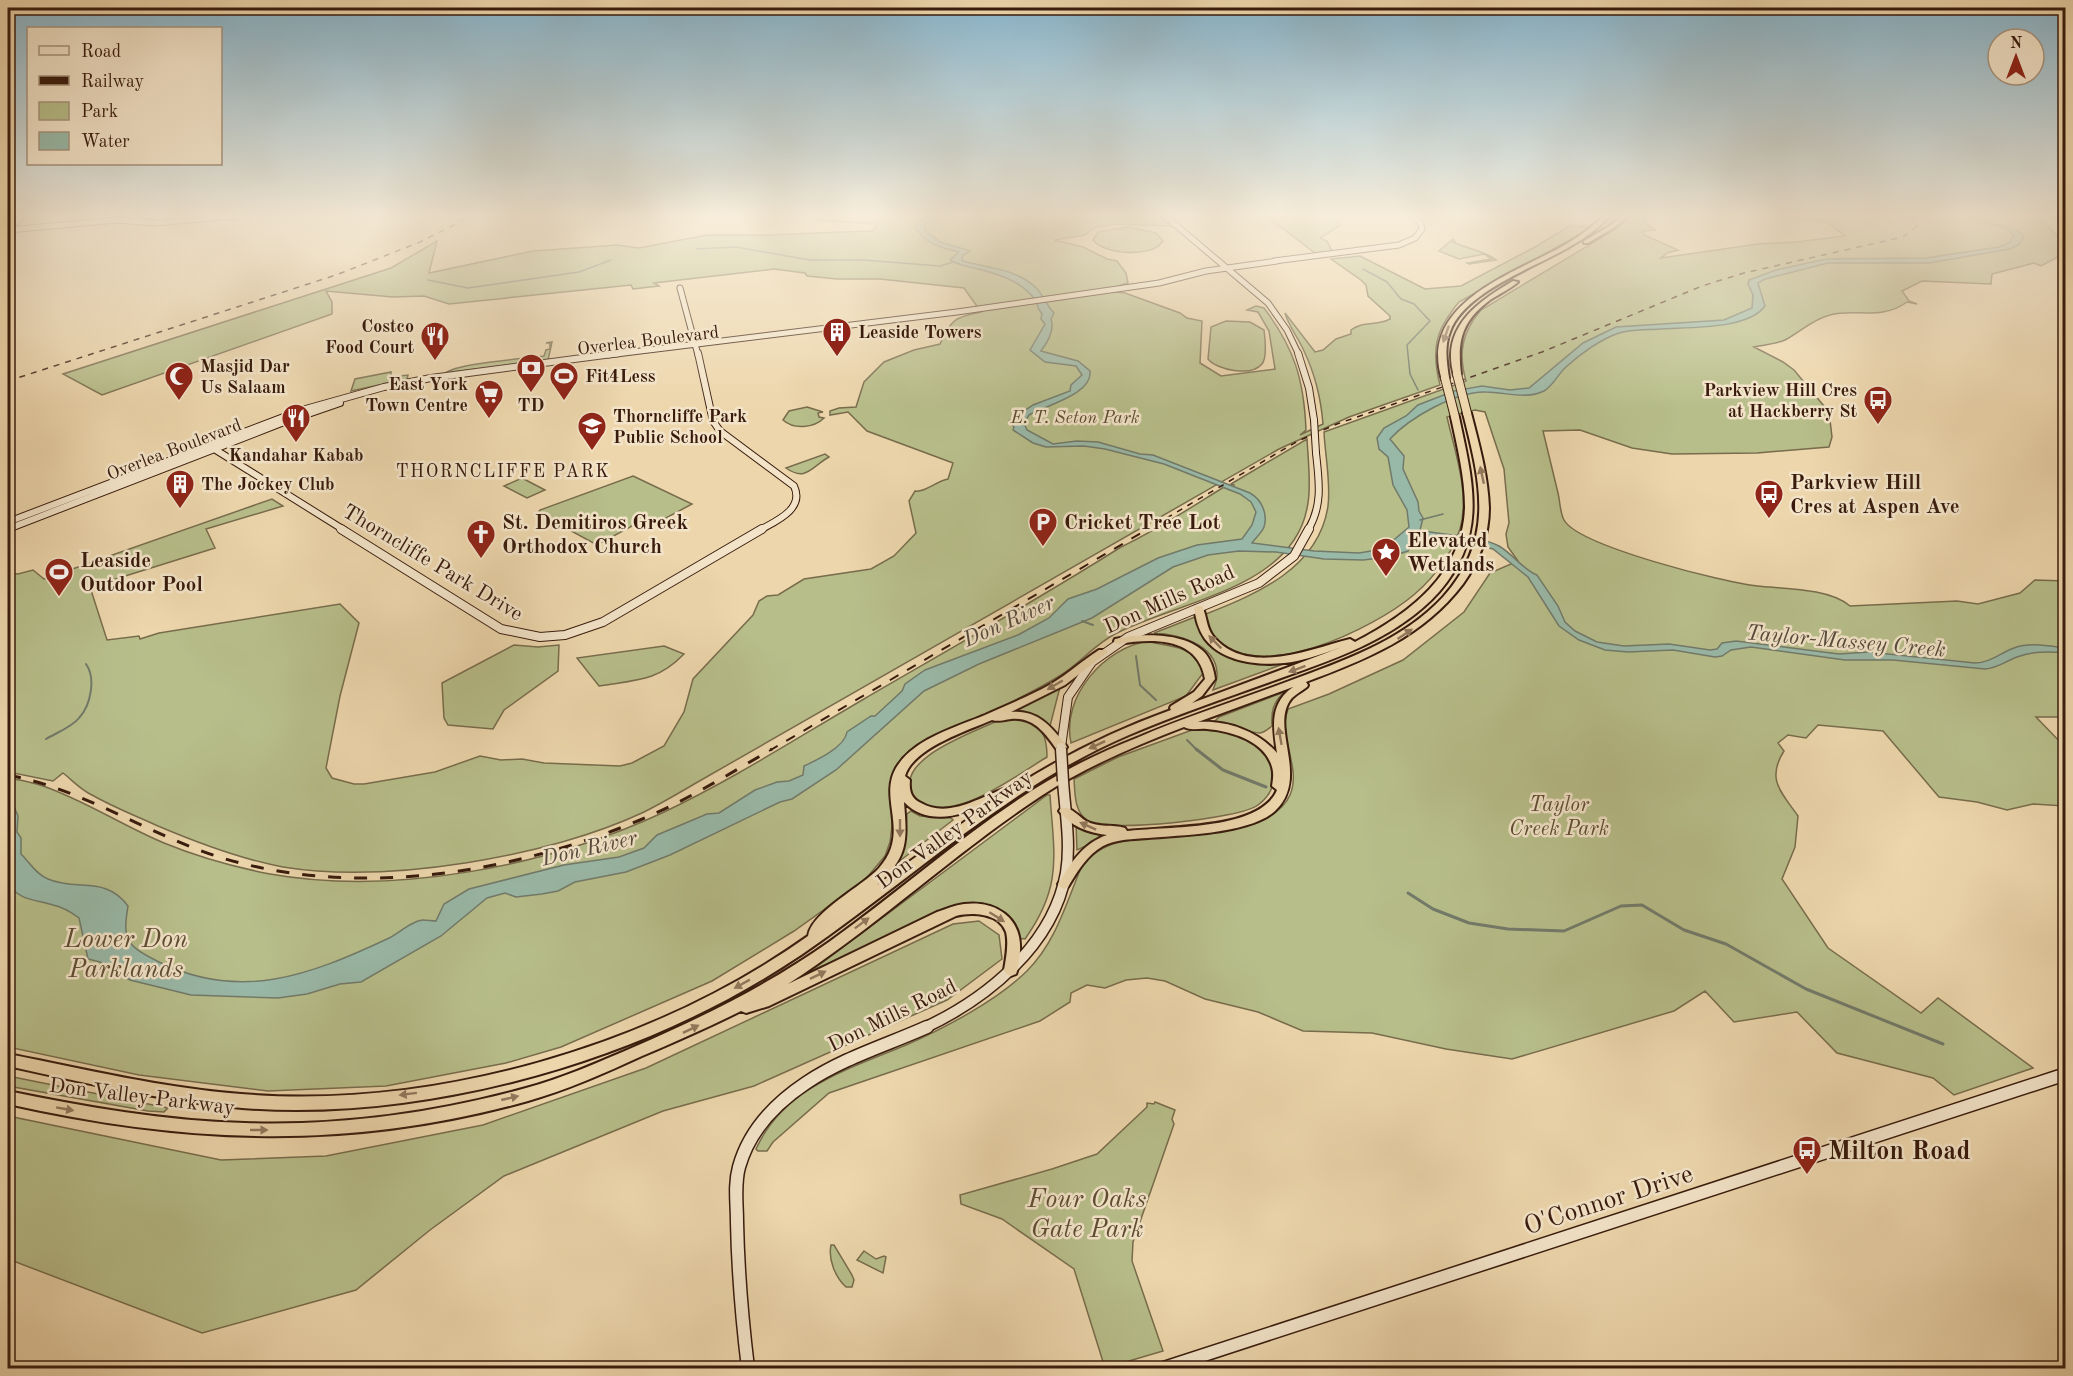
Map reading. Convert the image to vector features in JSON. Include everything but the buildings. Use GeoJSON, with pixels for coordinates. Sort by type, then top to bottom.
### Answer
{"type":"FeatureCollection","features":[{"type":"Feature","properties":{"kind":"highway","name":"Don Valley Parkway"},"geometry":{"type":"LineString","coordinates":[[8,1060],[142,1087],[239,1101],[332,1102],[428,1092],[512,1075],[599,1049],[716,998],[809,942],[1017,790],[1082,752],[1150,722],[1321,660],[1370,637],[1419,605],[1444,578],[1460,551],[1468,530],[1471,494],[1445,378],[1443,345],[1448,328],[1456,315],[1466,305],[1507,279]]}},
{"type":"Feature","properties":{"kind":"highway","name":"Don Valley Parkway"},"geometry":{"type":"LineString","coordinates":[[8,1098],[202,1128],[311,1130],[369,1125],[453,1111],[529,1093],[580,1077],[726,1012],[770,989],[806,966],[1024,801],[1086,766],[1168,729],[1353,661],[1404,635],[1428,616],[1453,591],[1475,555],[1482,533],[1486,504],[1457,374],[1454,349],[1458,334],[1464,321],[1476,308],[1520,279]]}},
{"type":"Feature","properties":{"kind":"highway"},"geometry":{"type":"LineString","coordinates":[[1199,608],[1201,622],[1213,644],[1227,653],[1248,659],[1268,661],[1294,658],[1370,637]]}},
{"type":"Feature","properties":{"kind":"highway"},"geometry":{"type":"LineString","coordinates":[[1119,641],[1131,638],[1160,638],[1188,646],[1207,664],[1210,679],[1198,694],[1150,722]]}},
{"type":"Feature","properties":{"kind":"highway"},"geometry":{"type":"LineString","coordinates":[[809,942],[828,916],[867,888],[892,861],[901,834],[897,782],[907,760],[938,741],[1057,685],[1103,652]]}},
{"type":"Feature","properties":{"kind":"highway"},"geometry":{"type":"LineString","coordinates":[[1064,884],[1086,852],[1100,843],[1125,836],[1239,822],[1264,814],[1286,787],[1286,766],[1278,720],[1279,710],[1298,688],[1353,661]]}},
{"type":"Feature","properties":{"kind":"highway"},"geometry":{"type":"LineString","coordinates":[[1017,790],[990,797],[967,808],[943,813],[918,808],[910,802],[904,792],[903,784],[905,776],[916,759],[997,718],[1020,714],[1038,719],[1051,731],[1062,747]]}},
{"type":"Feature","properties":{"kind":"highway"},"geometry":{"type":"LineString","coordinates":[[1065,811],[1074,820],[1088,828],[1098,831],[1119,831],[1234,818],[1260,809],[1272,798],[1279,784],[1279,770],[1274,757],[1256,740],[1241,732],[1220,726],[1197,724],[1168,729]]}},
{"type":"Feature","properties":{"kind":"highway"},"geometry":{"type":"LineString","coordinates":[[726,1012],[764,1002],[945,915],[963,909],[983,910],[1000,917],[1011,928],[1013,936],[1011,970]]}},
{"type":"Feature","properties":{"kind":"main road","name":"Overlea Boulevard"},"geometry":{"type":"LineString","coordinates":[[8,522],[314,411],[385,392],[696,346],[976,310],[1142,286],[1173,279]]}},
{"type":"Feature","properties":{"kind":"main road","name":"Don Mills Road"},"geometry":{"type":"LineString","coordinates":[[748,1368],[740,1304],[736,1191],[740,1163],[766,1115],[790,1093],[814,1077],[843,1061],[936,1021],[977,996],[1011,970],[1033,946],[1050,918],[1064,884],[1066,867],[1062,723],[1069,693],[1083,672],[1103,652],[1119,641],[1246,589],[1284,564],[1305,540],[1317,515],[1316,453],[1311,392],[1290,335],[1268,303],[1242,279]]}},
{"type":"Feature","properties":{"kind":"main road","name":"Thorncliffe Park Drive"},"geometry":{"type":"LineString","coordinates":[[211,448],[501,628],[519,635],[537,638],[582,632],[603,622],[786,514],[798,500],[798,492],[794,486],[720,431],[713,421],[680,288]]}},
{"type":"Feature","properties":{"kind":"main road","name":"Overlea Boulevard"},"geometry":{"type":"LineString","coordinates":[[8,529],[211,448]]}},
{"type":"Feature","properties":{"kind":"main road","name":"O'Connor Drive"},"geometry":{"type":"LineString","coordinates":[[1164,1368],[2066,1074]]}},
{"type":"Feature","properties":{"kind":"green space","name":"E. T. Seton Park"},"geometry":{"type":"Polygon","coordinates":[[[356,279],[686,279],[654,283],[659,286],[633,289],[631,285],[449,304],[424,296],[393,297],[326,291],[332,302],[332,314],[102,395],[63,374],[356,279]]]}},
{"type":"Feature","properties":{"kind":"green space","name":"E. T. Seton Park"},"geometry":{"type":"Polygon","coordinates":[[[882,279],[1127,279],[1128,283],[1111,288],[1115,292],[1125,293],[1180,313],[1187,318],[1202,321],[1200,363],[1221,376],[1275,369],[1269,331],[1258,312],[1247,310],[1256,306],[1264,308],[1283,337],[1296,365],[1305,412],[1306,430],[1300,435],[1323,424],[1322,415],[1311,369],[1285,313],[1315,352],[1323,350],[1336,339],[1351,334],[1351,330],[1355,327],[1390,319],[1390,316],[1368,296],[1366,285],[1360,279],[1406,279],[1425,289],[1461,286],[1474,279],[1500,279],[1459,302],[1445,322],[1437,341],[1436,351],[1440,385],[1349,417],[1279,449],[670,798],[644,812],[605,828],[515,854],[467,863],[370,872],[324,871],[267,864],[204,844],[108,804],[84,790],[63,773],[53,781],[8,772],[8,573],[18,574],[33,570],[44,579],[272,499],[283,506],[206,529],[215,548],[90,587],[107,640],[139,636],[140,639],[159,633],[340,604],[359,623],[340,696],[326,768],[332,778],[354,784],[364,784],[435,772],[480,756],[544,763],[620,766],[632,763],[664,746],[684,712],[693,679],[753,615],[759,601],[767,596],[778,595],[804,579],[871,569],[894,556],[916,533],[909,501],[915,491],[948,479],[953,463],[867,431],[848,412],[830,415],[830,411],[856,407],[864,382],[884,362],[914,350],[940,344],[954,321],[981,312],[964,288],[882,279]]]}},
{"type":"Feature","properties":{"kind":"green space","name":"Taylor Creek Park"},"geometry":{"type":"Polygon","coordinates":[[[1532,279],[1991,279],[1991,284],[1922,281],[1902,291],[1909,301],[1917,304],[1907,302],[1897,308],[1878,313],[1830,315],[1785,340],[1754,347],[1794,370],[1829,412],[1832,437],[1829,447],[1757,453],[1672,454],[1632,448],[1580,430],[1543,431],[1564,520],[1575,530],[1596,541],[1654,562],[1740,583],[1806,590],[1841,600],[1850,606],[1957,601],[1978,604],[2020,593],[2035,580],[2065,581],[2065,717],[2036,717],[2065,747],[2065,806],[2033,804],[2007,810],[1977,802],[1939,797],[1883,731],[1818,725],[1806,738],[1788,735],[1778,743],[1784,751],[1776,770],[1781,792],[1798,816],[1795,847],[1782,879],[1828,948],[1921,1013],[1938,998],[2033,1068],[1954,1095],[1933,1078],[1837,1053],[1797,1012],[1734,1022],[1705,991],[1674,1011],[1512,1059],[1446,1049],[1372,1033],[1303,1031],[1258,1012],[1205,999],[1165,981],[1147,978],[1126,980],[1105,988],[1087,985],[1071,993],[1070,1002],[1040,1021],[829,1093],[773,1142],[767,1151],[758,1151],[756,1149],[768,1128],[783,1110],[801,1095],[841,1072],[906,1045],[953,1022],[1000,993],[1027,971],[1054,933],[1083,863],[1099,851],[1110,845],[1130,840],[1236,828],[1260,821],[1278,810],[1290,795],[1293,784],[1292,763],[1285,730],[1288,709],[1329,694],[1403,660],[1464,612],[1490,573],[1518,561],[1508,547],[1506,534],[1509,523],[1504,469],[1485,412],[1475,410],[1447,417],[1462,487],[1463,516],[1460,529],[1451,550],[1438,569],[1423,587],[1406,601],[1360,629],[1330,642],[1299,652],[1268,656],[1241,653],[1219,641],[1204,617],[1283,576],[1312,546],[1322,528],[1329,497],[1324,432],[1466,381],[1462,361],[1463,343],[1470,326],[1481,310],[1532,279]]]}},
{"type":"Feature","properties":{"kind":"green space"},"geometry":{"type":"Polygon","coordinates":[[[1226,321],[1250,322],[1264,330],[1265,357],[1257,368],[1242,371],[1226,369],[1208,359],[1211,327],[1226,321]]]}},
{"type":"Feature","properties":{"kind":"green space"},"geometry":{"type":"Polygon","coordinates":[[[552,342],[548,360],[445,373],[476,364],[544,356],[546,350],[550,349],[550,343],[546,343],[552,342]]]}},
{"type":"Feature","properties":{"kind":"green space"},"geometry":{"type":"Polygon","coordinates":[[[391,372],[391,377],[408,375],[407,379],[351,391],[355,379],[391,372]]]}},
{"type":"Feature","properties":{"kind":"green space"},"geometry":{"type":"Polygon","coordinates":[[[807,407],[823,412],[818,413],[819,417],[824,418],[804,427],[783,420],[789,411],[807,407]]]}},
{"type":"Feature","properties":{"kind":"green space","name":"Lower Don Parklands"},"geometry":{"type":"Polygon","coordinates":[[[1307,439],[1308,504],[1301,528],[1278,558],[1259,573],[1236,586],[1115,634],[1100,643],[1068,670],[1044,685],[918,746],[903,758],[895,769],[890,784],[892,826],[890,842],[885,856],[864,881],[794,931],[712,981],[561,1047],[506,1063],[386,1086],[268,1091],[139,1075],[8,1047],[8,778],[34,783],[59,792],[177,848],[216,861],[270,874],[318,880],[368,881],[470,872],[521,861],[618,832],[714,787],[1224,487],[1230,490],[1234,485],[1231,484],[1307,439]]]}},
{"type":"Feature","properties":{"kind":"green space"},"geometry":{"type":"Polygon","coordinates":[[[825,454],[829,457],[808,472],[799,474],[786,468],[825,454]]]}},
{"type":"Feature","properties":{"kind":"green space"},"geometry":{"type":"Polygon","coordinates":[[[633,476],[692,504],[653,525],[643,520],[597,545],[538,513],[540,510],[633,476]]]}},
{"type":"Feature","properties":{"kind":"green space"},"geometry":{"type":"Polygon","coordinates":[[[522,478],[545,490],[527,498],[504,486],[522,478]]]}},
{"type":"Feature","properties":{"kind":"green space"},"geometry":{"type":"Polygon","coordinates":[[[1195,617],[1208,643],[1224,655],[1266,663],[1286,663],[1213,690],[1217,673],[1215,663],[1203,648],[1184,638],[1154,633],[1195,617]]]}},
{"type":"Feature","properties":{"kind":"green space"},"geometry":{"type":"Polygon","coordinates":[[[1149,641],[1188,652],[1199,663],[1203,673],[1186,696],[1071,743],[1070,725],[1073,708],[1090,677],[1117,653],[1133,645],[1149,641]]]}},
{"type":"Feature","properties":{"kind":"green space"},"geometry":{"type":"Polygon","coordinates":[[[514,645],[538,647],[559,645],[558,671],[504,710],[493,729],[448,725],[444,718],[442,683],[514,645]]]}},
{"type":"Feature","properties":{"kind":"green space"},"geometry":{"type":"Polygon","coordinates":[[[664,646],[684,654],[655,675],[635,681],[599,686],[577,658],[664,646]]]}},
{"type":"Feature","properties":{"kind":"green space"},"geometry":{"type":"Polygon","coordinates":[[[1060,687],[1050,726],[1032,714],[1006,712],[1060,687]]]}},
{"type":"Feature","properties":{"kind":"green space"},"geometry":{"type":"Polygon","coordinates":[[[1284,692],[1274,708],[1272,726],[1263,732],[1255,733],[1215,721],[1219,717],[1284,692]]]}},
{"type":"Feature","properties":{"kind":"green space"},"geometry":{"type":"Polygon","coordinates":[[[1008,719],[1026,721],[1038,727],[1045,739],[1047,757],[1000,787],[962,804],[944,807],[927,806],[913,797],[909,784],[913,771],[923,760],[954,741],[997,721],[1008,719]]]}},
{"type":"Feature","properties":{"kind":"green space"},"geometry":{"type":"Polygon","coordinates":[[[1192,730],[1210,730],[1237,736],[1257,748],[1271,766],[1272,786],[1268,796],[1258,805],[1246,810],[1173,823],[1120,826],[1100,824],[1083,817],[1076,802],[1074,779],[1118,757],[1192,730]]]}},
{"type":"Feature","properties":{"kind":"green space"},"geometry":{"type":"Polygon","coordinates":[[[1050,795],[1054,853],[1051,886],[1046,903],[1025,939],[1017,938],[1009,920],[995,909],[976,905],[951,907],[811,971],[1050,795]]]}},
{"type":"Feature","properties":{"kind":"green space"},"geometry":{"type":"Polygon","coordinates":[[[911,811],[920,816],[953,820],[897,863],[905,844],[907,814],[911,811]]]}},
{"type":"Feature","properties":{"kind":"green space"},"geometry":{"type":"Polygon","coordinates":[[[1076,824],[1085,831],[1107,837],[1077,850],[1076,824]]]}},
{"type":"Feature","properties":{"kind":"green space"},"geometry":{"type":"Polygon","coordinates":[[[979,921],[999,935],[1002,959],[947,1000],[754,1086],[663,1111],[504,1176],[430,1230],[356,1290],[202,1333],[8,1259],[8,1116],[221,1160],[326,1156],[483,1125],[646,1068],[953,924],[979,921]]]}},
{"type":"Feature","properties":{"kind":"green space"},"geometry":{"type":"Polygon","coordinates":[[[8,1076],[168,1108],[164,1112],[148,1111],[8,1086],[8,1076]]]}},
{"type":"Feature","properties":{"kind":"green space","name":"Four Oaks Gate Park"},"geometry":{"type":"Polygon","coordinates":[[[1155,1102],[1175,1110],[1172,1119],[1174,1124],[1133,1242],[1132,1261],[1163,1351],[1105,1368],[1074,1269],[1002,1219],[961,1204],[960,1195],[1097,1154],[1147,1107],[1147,1103],[1154,1104],[1155,1102]]]}},
{"type":"Feature","properties":{"kind":"green space"},"geometry":{"type":"Polygon","coordinates":[[[831,1245],[834,1245],[852,1275],[854,1280],[852,1287],[846,1287],[836,1273],[832,1262],[831,1245]]]}},
{"type":"Feature","properties":{"kind":"green space"},"geometry":{"type":"Polygon","coordinates":[[[864,1251],[876,1259],[886,1257],[883,1273],[857,1260],[864,1251]]]}},
{"type":"Feature","properties":{"kind":"water"},"geometry":{"type":"Polygon","coordinates":[[[1008,279],[1024,279],[1033,285],[1054,313],[1051,319],[1050,336],[1041,351],[1078,361],[1090,371],[1089,379],[1077,392],[1029,415],[1024,423],[1027,430],[1053,444],[1077,441],[1098,442],[1140,454],[1153,455],[1250,493],[1261,503],[1265,517],[1263,529],[1252,543],[1314,551],[1359,553],[1383,549],[1409,527],[1407,510],[1393,485],[1388,457],[1379,449],[1377,438],[1384,428],[1406,416],[1418,405],[1454,391],[1482,386],[1510,390],[1529,388],[1583,343],[1616,327],[1724,320],[1752,308],[1753,295],[1748,284],[1749,280],[1765,279],[1758,283],[1765,306],[1757,314],[1745,319],[1716,326],[1634,330],[1619,333],[1598,343],[1578,357],[1544,391],[1530,395],[1486,392],[1461,396],[1434,407],[1398,431],[1390,439],[1404,456],[1403,469],[1423,518],[1420,530],[1491,542],[1499,546],[1537,575],[1558,606],[1565,622],[1575,631],[1597,642],[1624,646],[1669,644],[1710,650],[1717,649],[1722,643],[1736,641],[1839,654],[1869,652],[1975,663],[2026,645],[2065,648],[2065,653],[2029,654],[1985,669],[1893,660],[1845,660],[1751,647],[1731,650],[1722,656],[1715,657],[1673,650],[1628,652],[1605,650],[1579,640],[1559,626],[1528,577],[1493,549],[1455,540],[1417,535],[1408,551],[1389,557],[1363,560],[1324,559],[1276,552],[1239,551],[1208,555],[1173,567],[1092,618],[979,664],[924,691],[836,770],[792,799],[780,802],[670,855],[626,872],[575,882],[558,891],[542,894],[516,897],[505,893],[487,898],[441,936],[361,982],[340,984],[307,994],[278,998],[191,995],[130,980],[100,962],[88,959],[79,918],[60,907],[22,896],[8,883],[8,788],[11,788],[11,800],[18,816],[17,832],[21,838],[21,854],[48,879],[59,883],[100,887],[119,896],[128,906],[126,927],[129,941],[140,951],[159,962],[189,974],[218,980],[247,982],[303,973],[391,937],[414,922],[436,921],[444,904],[469,889],[564,865],[619,857],[644,848],[657,835],[707,814],[719,813],[755,790],[803,775],[804,766],[836,748],[847,732],[871,716],[875,716],[902,691],[905,684],[925,670],[1018,635],[1049,618],[1068,599],[1097,589],[1158,558],[1197,545],[1242,539],[1252,525],[1256,512],[1251,502],[1240,494],[1164,464],[1105,449],[1084,446],[1046,447],[1033,443],[1013,430],[1014,427],[1009,421],[1033,405],[1070,391],[1071,385],[1082,375],[1076,366],[1045,362],[1030,350],[1045,324],[1041,319],[1042,314],[1037,302],[1020,285],[1008,279]]]}},
{"type":"Feature","properties":{"kind":"waterway"},"geometry":{"type":"LineString","coordinates":[[428,280],[468,288],[529,279]]}},
{"type":"Feature","properties":{"kind":"waterway"},"geometry":{"type":"LineString","coordinates":[[1382,279],[1401,299],[1414,304],[1430,321],[1407,345],[1410,374],[1418,390]]}},
{"type":"Feature","properties":{"kind":"waterway"},"geometry":{"type":"LineString","coordinates":[[1420,520],[1443,514]]}},
{"type":"Feature","properties":{"kind":"waterway"},"geometry":{"type":"LineString","coordinates":[[1082,621],[1093,625]]}},
{"type":"Feature","properties":{"kind":"waterway"},"geometry":{"type":"LineString","coordinates":[[1136,656],[1140,685],[1156,700]]}},
{"type":"Feature","properties":{"kind":"waterway"},"geometry":{"type":"LineString","coordinates":[[46,739],[72,724],[87,706],[91,691],[91,677],[86,664]]}},
{"type":"Feature","properties":{"kind":"waterway"},"geometry":{"type":"LineString","coordinates":[[1187,740],[1196,749]]}},
{"type":"Feature","properties":{"kind":"waterway"},"geometry":{"type":"LineString","coordinates":[[1196,749],[1223,770],[1266,787]]}},
{"type":"Feature","properties":{"kind":"waterway"},"geometry":{"type":"LineString","coordinates":[[1408,893],[1433,909],[1469,923],[1508,929],[1564,931],[1621,906],[1642,905],[1684,930],[1726,944],[1806,989],[1943,1044]]}},
{"type":"Feature","properties":{"kind":"railway"},"geometry":{"type":"LineString","coordinates":[[8,381],[323,279]]}},
{"type":"Feature","properties":{"kind":"railway"},"geometry":{"type":"LineString","coordinates":[[1146,530],[1298,441],[1337,424],[1542,352],[1702,286],[1724,279]]}},
{"type":"Feature","properties":{"kind":"railway"},"geometry":{"type":"LineString","coordinates":[[769,751],[1148,529]]}},
{"type":"Feature","properties":{"kind":"railway"},"geometry":{"type":"LineString","coordinates":[[8,775],[62,790],[219,857],[271,870],[324,877],[378,878],[432,875],[486,867],[590,839],[674,804],[772,749]]}},
{"type":"Feature","properties":{"kind":"place","name":"Leaside Towers"},"geometry":{"type":"Point","coordinates":[837,358]}},
{"type":"Feature","properties":{"kind":"place","name":"Costco Food Court"},"geometry":{"type":"Point","coordinates":[435,362]}},
{"type":"Feature","properties":{"kind":"place","name":"TD"},"geometry":{"type":"Point","coordinates":[531,394]}},
{"type":"Feature","properties":{"kind":"place","name":"Masjid Dar Us Salaam"},"geometry":{"type":"Point","coordinates":[179,402]}},
{"type":"Feature","properties":{"kind":"place","name":"Fit4Less"},"geometry":{"type":"Point","coordinates":[564,402]}},
{"type":"Feature","properties":{"kind":"place","name":"East York Town Centre"},"geometry":{"type":"Point","coordinates":[489,420]}},
{"type":"Feature","properties":{"kind":"place","name":"Parkview Hill Cres at Hackberry St"},"geometry":{"type":"Point","coordinates":[1878,426]}},
{"type":"Feature","properties":{"kind":"place","name":"Kandahar Kabab"},"geometry":{"type":"Point","coordinates":[296,444]}},
{"type":"Feature","properties":{"kind":"place","name":"Thorncliffe Park Public School"},"geometry":{"type":"Point","coordinates":[592,452]}},
{"type":"Feature","properties":{"kind":"place","name":"The Jockey Club"},"geometry":{"type":"Point","coordinates":[180,510]}},
{"type":"Feature","properties":{"kind":"place","name":"Parkview Hill Cres at Aspen Ave"},"geometry":{"type":"Point","coordinates":[1769,520]}},
{"type":"Feature","properties":{"kind":"place","name":"Cricket Tree Lot"},"geometry":{"type":"Point","coordinates":[1043,548]}},
{"type":"Feature","properties":{"kind":"place","name":"St. Demitiros Greek Orthodox Church"},"geometry":{"type":"Point","coordinates":[481,560]}},
{"type":"Feature","properties":{"kind":"place","name":"Elevated Wetlands"},"geometry":{"type":"Point","coordinates":[1386,578]}},
{"type":"Feature","properties":{"kind":"place","name":"Leaside Outdoor Pool"},"geometry":{"type":"Point","coordinates":[59,598]}},
{"type":"Feature","properties":{"kind":"place","name":"Milton Road"},"geometry":{"type":"Point","coordinates":[1807,1176]}},
{"type":"Feature","properties":{"kind":"district","name":"THORNCLIFFE PARK"},"geometry":{"type":"Point","coordinates":[503,471]}},
{"type":"Feature","properties":{"kind":"water label","name":"Don River"},"geometry":{"type":"Point","coordinates":[1008,620]}},
{"type":"Feature","properties":{"kind":"water label","name":"Taylor-Massey Creek"},"geometry":{"type":"Point","coordinates":[1846,640]}},
{"type":"Feature","properties":{"kind":"water label","name":"Don River"},"geometry":{"type":"Point","coordinates":[589,847]}}]}
